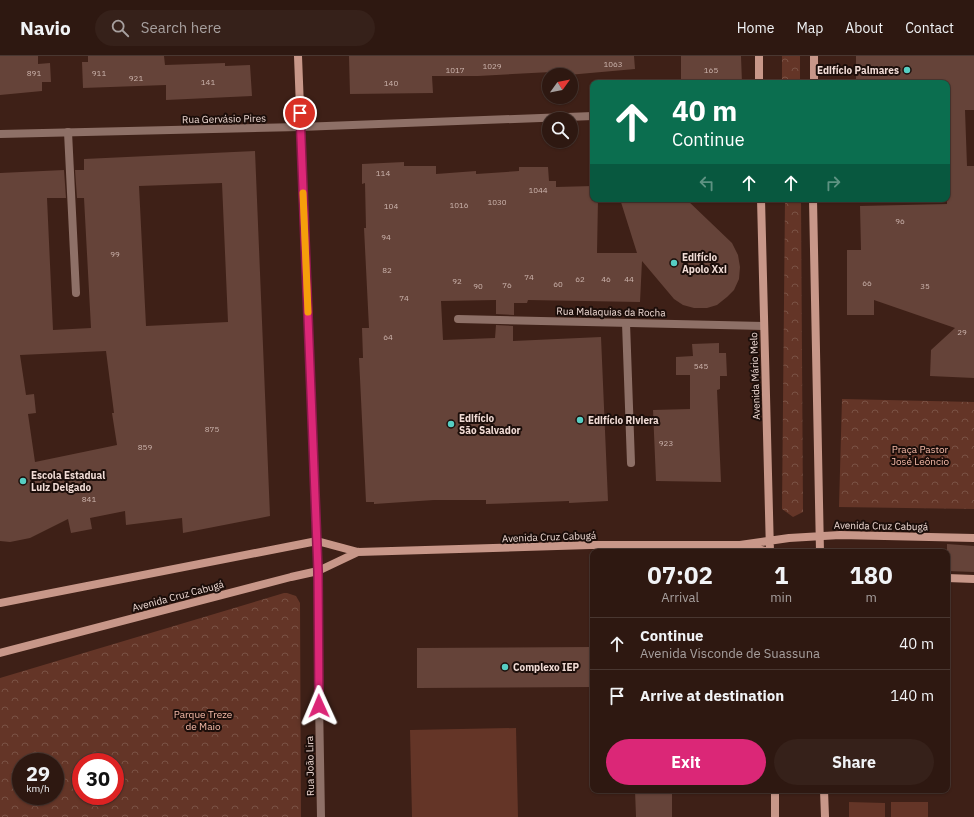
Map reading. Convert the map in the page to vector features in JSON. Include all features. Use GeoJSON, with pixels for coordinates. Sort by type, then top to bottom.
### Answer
{"type":"FeatureCollection","features":[{"type":"Feature","properties":{"kind":"main road"},"geometry":{"type":"LineString","coordinates":[[298,56],[318,571]]}},
{"type":"Feature","properties":{"kind":"main road"},"geometry":{"type":"LineString","coordinates":[[759,56],[759,80]]}},
{"type":"Feature","properties":{"kind":"main road"},"geometry":{"type":"LineString","coordinates":[[814,56],[814,80]]}},
{"type":"Feature","properties":{"kind":"main road","name":"Avenida Mário Melo"},"geometry":{"type":"LineString","coordinates":[[761,202],[769,549]]}},
{"type":"Feature","properties":{"kind":"main road"},"geometry":{"type":"LineString","coordinates":[[813,202],[820,549]]}},
{"type":"Feature","properties":{"kind":"main road","name":"Avenida Cruz Cabugá"},"geometry":{"type":"LineString","coordinates":[[0,603],[317,541],[358,552],[590,545],[740,545],[840,534],[974,538]]}},
{"type":"Feature","properties":{"kind":"main road","name":"Avenida Cruz Cabugá"},"geometry":{"type":"LineString","coordinates":[[740,545],[757,549]]}},
{"type":"Feature","properties":{"kind":"main road","name":"Avenida Cruz Cabugá"},"geometry":{"type":"LineString","coordinates":[[0,652],[318,571],[358,552]]}},
{"type":"Feature","properties":{"kind":"main road"},"geometry":{"type":"LineString","coordinates":[[950,578],[974,579]]}},
{"type":"Feature","properties":{"kind":"main road"},"geometry":{"type":"LineString","coordinates":[[775,793],[775,817]]}},
{"type":"Feature","properties":{"kind":"main road"},"geometry":{"type":"LineString","coordinates":[[824,793],[825,817]]}},
{"type":"Feature","properties":{"kind":"street","name":"Rua Gervásio Pires"},"geometry":{"type":"LineString","coordinates":[[0,134],[300,127],[590,116]]}},
{"type":"Feature","properties":{"kind":"street"},"geometry":{"type":"LineString","coordinates":[[68,132],[76,293]]}},
{"type":"Feature","properties":{"kind":"street","name":"Rua Malaquias da Rocha"},"geometry":{"type":"LineString","coordinates":[[458,319],[764,326]]}},
{"type":"Feature","properties":{"kind":"street"},"geometry":{"type":"LineString","coordinates":[[626,323],[631,463]]}},
{"type":"Feature","properties":{"kind":"street","name":"Rua João Lira"},"geometry":{"type":"LineString","coordinates":[[318,571],[321,817]]}},
{"type":"Feature","properties":{"kind":"green space"},"geometry":{"type":"Polygon","coordinates":[[[782,56],[800,56],[800,80],[782,80],[782,56]]]}},
{"type":"Feature","properties":{"kind":"green space"},"geometry":{"type":"Polygon","coordinates":[[[785,202],[801,202],[803,512],[793,517],[782,509],[785,202]]]}},
{"type":"Feature","properties":{"kind":"green space","name":"Praça Pastor José Leôncio"},"geometry":{"type":"Polygon","coordinates":[[[842,399],[974,402],[974,509],[839,507],[842,399]]]}},
{"type":"Feature","properties":{"kind":"green space","name":"Parque Treze de Maio"},"geometry":{"type":"Polygon","coordinates":[[[284,593],[296,596],[300,603],[301,817],[0,817],[0,678],[284,593]]]}},
{"type":"Feature","properties":{"kind":"green space"},"geometry":{"type":"Polygon","coordinates":[[[516,728],[518,817],[412,817],[410,730],[516,728]]]}},
{"type":"Feature","properties":{"kind":"green space"},"geometry":{"type":"Polygon","coordinates":[[[849,802],[885,803],[885,817],[849,817],[849,802]]]}},
{"type":"Feature","properties":{"kind":"green space"},"geometry":{"type":"Polygon","coordinates":[[[891,802],[928,802],[928,817],[891,817],[891,802]]]}},
{"type":"Feature","properties":{"kind":"building"},"geometry":{"type":"Polygon","coordinates":[[[0,56],[38,56],[38,64],[50,63],[51,82],[42,82],[42,91],[0,95],[0,56]]]}},
{"type":"Feature","properties":{"kind":"building"},"geometry":{"type":"Polygon","coordinates":[[[88,56],[164,56],[165,65],[225,63],[225,66],[250,65],[252,96],[166,100],[166,85],[83,88],[82,62],[88,62],[88,56]]]}},
{"type":"Feature","properties":{"kind":"building"},"geometry":{"type":"Polygon","coordinates":[[[349,56],[634,56],[635,69],[578,74],[578,68],[542,68],[542,72],[478,76],[432,76],[433,93],[350,94],[349,56]]]}},
{"type":"Feature","properties":{"kind":"building"},"geometry":{"type":"Polygon","coordinates":[[[681,56],[741,56],[742,80],[681,80],[681,56]]]}},
{"type":"Feature","properties":{"kind":"building"},"geometry":{"type":"Polygon","coordinates":[[[856,56],[974,56],[974,110],[965,110],[967,166],[974,166],[974,378],[930,376],[931,350],[955,328],[874,300],[874,315],[847,315],[847,250],[861,250],[860,206],[947,204],[947,202],[950,202],[950,80],[856,80],[856,56]]]}},
{"type":"Feature","properties":{"kind":"building"},"geometry":{"type":"Polygon","coordinates":[[[255,151],[270,516],[183,533],[182,518],[126,525],[125,511],[90,518],[92,529],[71,533],[68,519],[30,538],[10,542],[0,541],[0,173],[64,170],[66,198],[47,198],[53,330],[91,328],[84,198],[77,198],[75,170],[84,170],[84,159],[255,151]],[[222,183],[139,186],[146,326],[228,322],[222,183]],[[106,351],[20,355],[26,395],[34,394],[36,413],[28,414],[35,462],[117,445],[112,413],[114,413],[106,351]]]}},
{"type":"Feature","properties":{"kind":"building"},"geometry":{"type":"Polygon","coordinates":[[[404,162],[404,166],[436,166],[436,174],[476,171],[476,174],[519,171],[519,167],[548,167],[549,181],[556,181],[556,187],[590,186],[590,202],[598,202],[597,253],[637,253],[621,202],[689,202],[732,243],[738,255],[740,267],[739,279],[734,290],[727,297],[717,305],[707,308],[694,308],[683,305],[674,299],[642,261],[640,302],[528,300],[527,303],[514,303],[514,315],[496,314],[496,300],[441,301],[443,340],[495,338],[496,325],[513,326],[513,341],[601,337],[608,501],[486,504],[486,500],[434,500],[374,504],[374,502],[366,502],[359,358],[363,358],[362,328],[369,328],[364,228],[366,228],[365,183],[362,184],[362,164],[404,162]]]}},
{"type":"Feature","properties":{"kind":"building"},"geometry":{"type":"Polygon","coordinates":[[[719,343],[719,353],[726,353],[727,376],[720,376],[720,389],[717,390],[721,482],[656,481],[653,410],[690,409],[690,375],[676,375],[676,357],[693,356],[692,344],[719,343]]]}},
{"type":"Feature","properties":{"kind":"building"},"geometry":{"type":"Polygon","coordinates":[[[947,544],[974,546],[974,572],[950,571],[950,549],[947,549],[947,544]]]}},
{"type":"Feature","properties":{"kind":"building","name":"Complexo IEP"},"geometry":{"type":"Polygon","coordinates":[[[590,647],[590,687],[417,688],[417,648],[590,647]]]}},
{"type":"Feature","properties":{"kind":"building"},"geometry":{"type":"Polygon","coordinates":[[[635,793],[672,793],[672,817],[636,817],[635,793]]]}},
{"type":"Feature","properties":{"kind":"slow traffic"},"geometry":{"type":"LineString","coordinates":[[303,193],[308,312]]}},
{"type":"Feature","properties":{"kind":"place","name":"Edifício Palmares"},"geometry":{"type":"Point","coordinates":[907,70]}},
{"type":"Feature","properties":{"kind":"place","name":"Edifício Apolo Xxi"},"geometry":{"type":"Point","coordinates":[674,263]}},
{"type":"Feature","properties":{"kind":"place","name":"Edifício Riviera"},"geometry":{"type":"Point","coordinates":[580,420]}},
{"type":"Feature","properties":{"kind":"place","name":"Edifício São Salvador"},"geometry":{"type":"Point","coordinates":[451,424]}},
{"type":"Feature","properties":{"kind":"place","name":"Escola Estadual Luiz Delgado"},"geometry":{"type":"Point","coordinates":[23,481]}},
{"type":"Feature","properties":{"kind":"place","name":"Complexo IEP"},"geometry":{"type":"Point","coordinates":[505,667]}},
{"type":"Feature","properties":{"kind":"route"},"geometry":{"type":"LineString","coordinates":[[300,113],[318,571],[319,706]]}}]}
